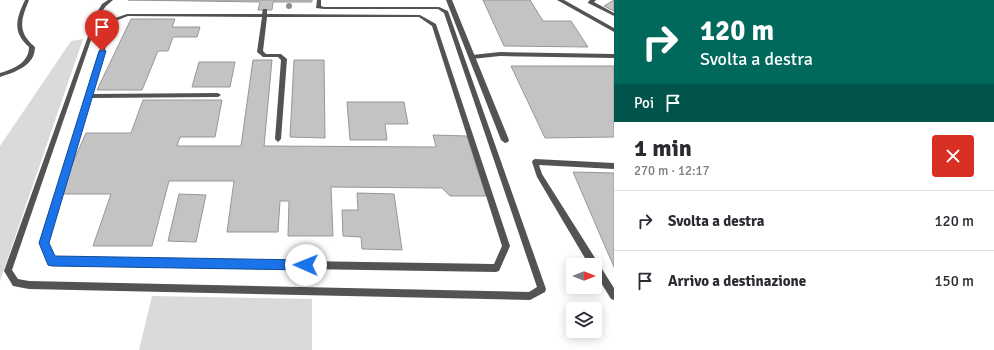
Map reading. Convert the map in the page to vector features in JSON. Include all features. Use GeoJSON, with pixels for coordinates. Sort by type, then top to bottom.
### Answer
{"type":"FeatureCollection","features":[{"type":"Feature","properties":{"kind":"street"},"geometry":{"type":"LineString","coordinates":[[448,0],[505,140]]}},
{"type":"Feature","properties":{"kind":"street"},"geometry":{"type":"LineString","coordinates":[[560,0],[614,30]]}},
{"type":"Feature","properties":{"kind":"lane"},"geometry":{"type":"LineString","coordinates":[[0,75],[20,67],[28,61],[33,53],[32,47],[25,41],[19,26],[19,18],[27,0]]}},
{"type":"Feature","properties":{"kind":"lane"},"geometry":{"type":"LineString","coordinates":[[111,0],[104,5],[98,14],[8,271],[16,283],[37,285],[530,296],[542,289],[446,12],[439,8],[324,8],[318,7],[319,0]]}},
{"type":"Feature","properties":{"kind":"lane"},"geometry":{"type":"LineString","coordinates":[[594,0],[590,2],[614,15]]}},
{"type":"Feature","properties":{"kind":"lane"},"geometry":{"type":"LineString","coordinates":[[264,13],[260,52],[265,56],[279,55],[284,59],[278,139]]}},
{"type":"Feature","properties":{"kind":"lane"},"geometry":{"type":"LineString","coordinates":[[264,13],[420,16],[434,25],[506,246],[496,268],[52,261],[44,243],[89,96],[111,21],[128,15],[264,13]]}},
{"type":"Feature","properties":{"kind":"lane"},"geometry":{"type":"LineString","coordinates":[[472,57],[500,54],[614,56]]}},
{"type":"Feature","properties":{"kind":"lane"},"geometry":{"type":"LineString","coordinates":[[89,96],[218,95]]}},
{"type":"Feature","properties":{"kind":"lane"},"geometry":{"type":"LineString","coordinates":[[590,258],[539,175],[535,162],[614,166]]}},
{"type":"Feature","properties":{"kind":"lane"},"geometry":{"type":"LineString","coordinates":[[602,277],[614,296]]}},
{"type":"Feature","properties":{"kind":"shaded area"},"geometry":{"type":"Polygon","coordinates":[[[83,39],[0,281],[0,146],[71,41],[83,39]]]}},
{"type":"Feature","properties":{"kind":"shaded area"},"geometry":{"type":"Polygon","coordinates":[[[152,296],[312,299],[312,350],[139,350],[152,296]]]}},
{"type":"Feature","properties":{"kind":"building"},"geometry":{"type":"Polygon","coordinates":[[[128,0],[312,0],[312,2],[273,2],[272,10],[258,10],[260,2],[128,0]]]}},
{"type":"Feature","properties":{"kind":"building"},"geometry":{"type":"Polygon","coordinates":[[[483,0],[530,0],[543,21],[571,21],[588,47],[504,46],[483,0]]]}},
{"type":"Feature","properties":{"kind":"building"},"geometry":{"type":"Polygon","coordinates":[[[614,0],[614,11],[604,6],[614,0]]]}},
{"type":"Feature","properties":{"kind":"building"},"geometry":{"type":"Polygon","coordinates":[[[131,19],[175,19],[172,27],[200,27],[197,37],[173,37],[168,51],[158,51],[142,90],[97,90],[131,19]]]}},
{"type":"Feature","properties":{"kind":"building"},"geometry":{"type":"Polygon","coordinates":[[[253,60],[272,60],[264,146],[436,147],[433,135],[467,136],[486,196],[450,196],[442,188],[331,187],[333,236],[288,236],[289,201],[280,201],[278,232],[227,232],[234,181],[169,181],[152,246],[93,246],[111,194],[59,194],[86,133],[131,133],[143,100],[222,100],[215,137],[180,137],[177,146],[241,146],[253,60]]]}},
{"type":"Feature","properties":{"kind":"building"},"geometry":{"type":"Polygon","coordinates":[[[294,60],[324,60],[325,138],[290,137],[294,60]]]}},
{"type":"Feature","properties":{"kind":"building"},"geometry":{"type":"Polygon","coordinates":[[[199,62],[235,62],[230,87],[192,87],[199,62]]]}},
{"type":"Feature","properties":{"kind":"building"},"geometry":{"type":"Polygon","coordinates":[[[511,66],[614,66],[614,137],[545,138],[511,66]]]}},
{"type":"Feature","properties":{"kind":"building"},"geometry":{"type":"Polygon","coordinates":[[[347,102],[404,102],[408,124],[385,124],[387,140],[350,140],[347,102]]]}},
{"type":"Feature","properties":{"kind":"building"},"geometry":{"type":"Polygon","coordinates":[[[573,172],[614,173],[614,267],[573,172]]]}},
{"type":"Feature","properties":{"kind":"building"},"geometry":{"type":"Polygon","coordinates":[[[357,193],[394,194],[402,250],[362,249],[361,237],[343,236],[342,210],[358,210],[357,193]]]}},
{"type":"Feature","properties":{"kind":"building"},"geometry":{"type":"Polygon","coordinates":[[[179,194],[206,195],[196,242],[168,241],[179,194]]]}},
{"type":"Feature","properties":{"kind":"route"},"geometry":{"type":"LineString","coordinates":[[102,51],[44,243],[52,261],[306,265]]}}]}
